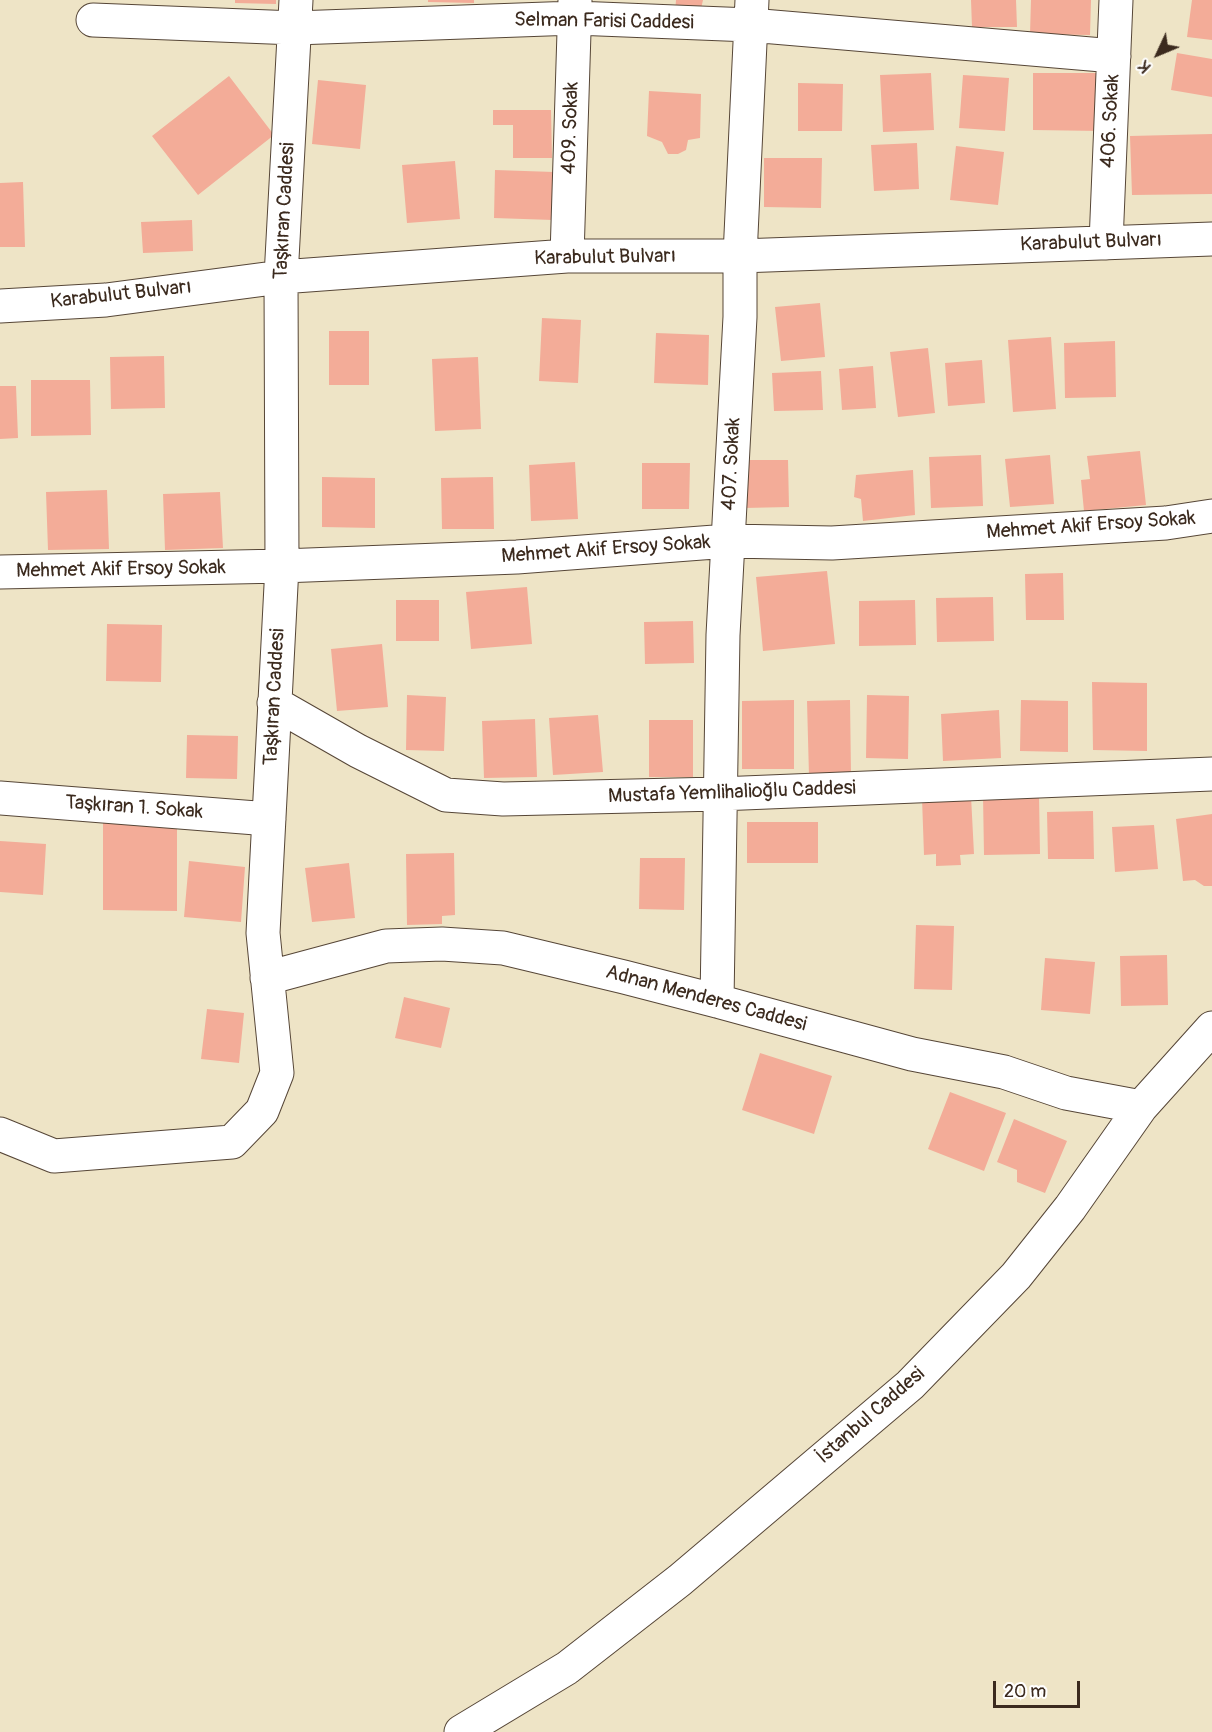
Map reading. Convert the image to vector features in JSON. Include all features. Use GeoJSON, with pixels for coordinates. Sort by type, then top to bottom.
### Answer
{"type":"FeatureCollection","features":[{"type":"Feature","properties":{"kind":"street","name":"406. Sokak"},"geometry":{"type":"LineString","coordinates":[[1106,243],[1116,0]]}},
{"type":"Feature","properties":{"kind":"street","name":"Selman Farisi Caddesi"},"geometry":{"type":"LineString","coordinates":[[93,20],[575,9],[751,13],[1114,56]]}},
{"type":"Feature","properties":{"kind":"street","name":"409. Sokak"},"geometry":{"type":"LineString","coordinates":[[567,256],[575,9]]}},
{"type":"Feature","properties":{"kind":"street","name":"407. Sokak"},"geometry":{"type":"LineString","coordinates":[[717,1000],[723,635],[740,317],[740,256],[751,13]]}},
{"type":"Feature","properties":{"kind":"street","name":"Taşkıran Caddesi"},"geometry":{"type":"LineString","coordinates":[[0,1134],[54,1156],[232,1142],[261,1111],[276,1073],[263,933],[282,566],[281,277],[295,14]]}},
{"type":"Feature","properties":{"kind":"street","name":"Karabulut Bulvarı"},"geometry":{"type":"LineString","coordinates":[[0,306],[106,300],[281,277],[567,256],[740,256],[1212,239]]}},
{"type":"Feature","properties":{"kind":"street","name":"Mehmet Akif Ersoy Sokak"},"geometry":{"type":"LineString","coordinates":[[0,572],[282,566],[517,556],[728,542],[832,543],[1166,523],[1212,516]]}},
{"type":"Feature","properties":{"kind":"street","name":"Mustafa Yemlihalioğlu Caddesi"},"geometry":{"type":"LineString","coordinates":[[274,704],[358,751],[446,795],[503,799],[719,794],[1212,774]]}},
{"type":"Feature","properties":{"kind":"street","name":"Taşkıran 1. Sokak"},"geometry":{"type":"LineString","coordinates":[[0,798],[269,819]]}},
{"type":"Feature","properties":{"kind":"street","name":"Adnan Menderes Caddesi"},"geometry":{"type":"LineString","coordinates":[[267,978],[386,946],[442,944],[503,948],[717,1000],[912,1054],[1004,1072],[1066,1094],[1141,1107]]}},
{"type":"Feature","properties":{"kind":"street","name":"İstanbul Caddesi"},"geometry":{"type":"LineString","coordinates":[[461,1732],[567,1668],[680,1580],[910,1384],[1016,1276],[1070,1208],[1141,1107],[1210,1025]]}},
{"type":"Feature","properties":{"kind":"building"},"geometry":{"type":"Polygon","coordinates":[[[235,0],[276,0],[276,4],[235,3],[235,0]]]}},
{"type":"Feature","properties":{"kind":"building"},"geometry":{"type":"Polygon","coordinates":[[[428,0],[474,0],[474,3],[428,2],[428,0]]]}},
{"type":"Feature","properties":{"kind":"building"},"geometry":{"type":"Polygon","coordinates":[[[676,0],[703,0],[700,13],[675,12],[676,0]]]}},
{"type":"Feature","properties":{"kind":"building"},"geometry":{"type":"Polygon","coordinates":[[[971,0],[1016,0],[1017,27],[972,27],[971,0]]]}},
{"type":"Feature","properties":{"kind":"building"},"geometry":{"type":"Polygon","coordinates":[[[1031,0],[1091,0],[1090,35],[1030,34],[1031,0]]]}},
{"type":"Feature","properties":{"kind":"building"},"geometry":{"type":"Polygon","coordinates":[[[1192,0],[1212,0],[1212,40],[1187,37],[1192,0]]]}},
{"type":"Feature","properties":{"kind":"building"},"geometry":{"type":"Polygon","coordinates":[[[1177,53],[1212,59],[1212,97],[1171,90],[1177,53]]]}},
{"type":"Feature","properties":{"kind":"building"},"geometry":{"type":"Polygon","coordinates":[[[931,73],[934,130],[883,132],[880,75],[931,73]]]}},
{"type":"Feature","properties":{"kind":"building"},"geometry":{"type":"Polygon","coordinates":[[[1033,73],[1101,73],[1101,131],[1033,130],[1033,73]]]}},
{"type":"Feature","properties":{"kind":"building"},"geometry":{"type":"Polygon","coordinates":[[[963,75],[1009,78],[1005,131],[959,128],[963,75]]]}},
{"type":"Feature","properties":{"kind":"building"},"geometry":{"type":"Polygon","coordinates":[[[229,76],[274,135],[198,195],[152,136],[229,76]]]}},
{"type":"Feature","properties":{"kind":"building"},"geometry":{"type":"Polygon","coordinates":[[[318,80],[366,85],[360,149],[312,144],[318,80]]]}},
{"type":"Feature","properties":{"kind":"building"},"geometry":{"type":"Polygon","coordinates":[[[798,83],[843,84],[842,131],[798,131],[798,83]]]}},
{"type":"Feature","properties":{"kind":"building"},"geometry":{"type":"Polygon","coordinates":[[[649,91],[701,94],[700,138],[688,140],[686,150],[678,154],[668,154],[662,142],[647,136],[649,91]]]}},
{"type":"Feature","properties":{"kind":"building"},"geometry":{"type":"Polygon","coordinates":[[[493,110],[551,110],[552,158],[513,158],[513,125],[493,125],[493,110]]]}},
{"type":"Feature","properties":{"kind":"building"},"geometry":{"type":"Polygon","coordinates":[[[1212,134],[1212,194],[1132,195],[1130,136],[1212,134]]]}},
{"type":"Feature","properties":{"kind":"building"},"geometry":{"type":"Polygon","coordinates":[[[917,143],[919,189],[874,191],[871,145],[917,143]]]}},
{"type":"Feature","properties":{"kind":"building"},"geometry":{"type":"Polygon","coordinates":[[[956,146],[1004,152],[998,205],[950,200],[956,146]]]}},
{"type":"Feature","properties":{"kind":"building"},"geometry":{"type":"Polygon","coordinates":[[[764,158],[822,158],[821,208],[764,207],[764,158]]]}},
{"type":"Feature","properties":{"kind":"building"},"geometry":{"type":"Polygon","coordinates":[[[455,161],[460,219],[407,223],[402,165],[455,161]]]}},
{"type":"Feature","properties":{"kind":"building"},"geometry":{"type":"Polygon","coordinates":[[[495,170],[554,172],[553,220],[494,218],[495,170]]]}},
{"type":"Feature","properties":{"kind":"building"},"geometry":{"type":"Polygon","coordinates":[[[23,182],[25,247],[0,247],[0,183],[23,182]]]}},
{"type":"Feature","properties":{"kind":"building"},"geometry":{"type":"Polygon","coordinates":[[[192,220],[193,251],[143,253],[141,222],[192,220]]]}},
{"type":"Feature","properties":{"kind":"building"},"geometry":{"type":"Polygon","coordinates":[[[820,303],[825,357],[781,361],[775,307],[820,303]]]}},
{"type":"Feature","properties":{"kind":"building"},"geometry":{"type":"Polygon","coordinates":[[[542,318],[581,320],[578,383],[539,381],[542,318]]]}},
{"type":"Feature","properties":{"kind":"building"},"geometry":{"type":"Polygon","coordinates":[[[329,331],[369,331],[369,385],[329,385],[329,331]]]}},
{"type":"Feature","properties":{"kind":"building"},"geometry":{"type":"Polygon","coordinates":[[[656,333],[709,335],[708,385],[654,383],[656,333]]]}},
{"type":"Feature","properties":{"kind":"building"},"geometry":{"type":"Polygon","coordinates":[[[1051,337],[1056,409],[1013,412],[1008,340],[1051,337]]]}},
{"type":"Feature","properties":{"kind":"building"},"geometry":{"type":"Polygon","coordinates":[[[1115,341],[1116,397],[1065,398],[1064,343],[1115,341]]]}},
{"type":"Feature","properties":{"kind":"building"},"geometry":{"type":"Polygon","coordinates":[[[928,348],[935,413],[898,417],[890,352],[928,348]]]}},
{"type":"Feature","properties":{"kind":"building"},"geometry":{"type":"Polygon","coordinates":[[[164,356],[165,408],[111,409],[110,357],[164,356]]]}},
{"type":"Feature","properties":{"kind":"building"},"geometry":{"type":"Polygon","coordinates":[[[478,357],[481,429],[435,431],[432,359],[478,357]]]}},
{"type":"Feature","properties":{"kind":"building"},"geometry":{"type":"Polygon","coordinates":[[[982,360],[985,403],[948,406],[945,363],[982,360]]]}},
{"type":"Feature","properties":{"kind":"building"},"geometry":{"type":"Polygon","coordinates":[[[873,366],[876,408],[842,410],[839,369],[873,366]]]}},
{"type":"Feature","properties":{"kind":"building"},"geometry":{"type":"Polygon","coordinates":[[[821,371],[823,410],[774,411],[772,373],[821,371]]]}},
{"type":"Feature","properties":{"kind":"building"},"geometry":{"type":"Polygon","coordinates":[[[31,380],[90,380],[91,435],[31,436],[31,380]]]}},
{"type":"Feature","properties":{"kind":"building"},"geometry":{"type":"Polygon","coordinates":[[[0,386],[16,386],[18,438],[0,439],[0,386]]]}},
{"type":"Feature","properties":{"kind":"building"},"geometry":{"type":"Polygon","coordinates":[[[1140,451],[1146,505],[1084,511],[1081,480],[1090,479],[1087,456],[1140,451]]]}},
{"type":"Feature","properties":{"kind":"building"},"geometry":{"type":"Polygon","coordinates":[[[981,455],[983,506],[931,508],[929,457],[981,455]]]}},
{"type":"Feature","properties":{"kind":"building"},"geometry":{"type":"Polygon","coordinates":[[[1050,455],[1054,504],[1010,507],[1005,459],[1050,455]]]}},
{"type":"Feature","properties":{"kind":"building"},"geometry":{"type":"Polygon","coordinates":[[[743,460],[788,460],[789,507],[744,508],[743,460]]]}},
{"type":"Feature","properties":{"kind":"building"},"geometry":{"type":"Polygon","coordinates":[[[575,462],[578,519],[531,521],[529,465],[575,462]]]}},
{"type":"Feature","properties":{"kind":"building"},"geometry":{"type":"Polygon","coordinates":[[[642,463],[690,463],[689,509],[642,509],[642,463]]]}},
{"type":"Feature","properties":{"kind":"building"},"geometry":{"type":"Polygon","coordinates":[[[913,470],[915,515],[863,521],[861,499],[854,497],[856,475],[913,470]]]}},
{"type":"Feature","properties":{"kind":"building"},"geometry":{"type":"Polygon","coordinates":[[[322,477],[375,478],[375,528],[322,527],[322,477]]]}},
{"type":"Feature","properties":{"kind":"building"},"geometry":{"type":"Polygon","coordinates":[[[493,477],[494,529],[442,529],[441,478],[493,477]]]}},
{"type":"Feature","properties":{"kind":"building"},"geometry":{"type":"Polygon","coordinates":[[[107,490],[109,549],[48,550],[46,492],[107,490]]]}},
{"type":"Feature","properties":{"kind":"building"},"geometry":{"type":"Polygon","coordinates":[[[220,492],[223,548],[165,550],[163,494],[220,492]]]}},
{"type":"Feature","properties":{"kind":"building"},"geometry":{"type":"Polygon","coordinates":[[[827,571],[835,644],[763,651],[756,577],[827,571]]]}},
{"type":"Feature","properties":{"kind":"building"},"geometry":{"type":"Polygon","coordinates":[[[1063,573],[1064,620],[1026,620],[1025,574],[1063,573]]]}},
{"type":"Feature","properties":{"kind":"building"},"geometry":{"type":"Polygon","coordinates":[[[527,587],[532,644],[471,649],[466,592],[527,587]]]}},
{"type":"Feature","properties":{"kind":"building"},"geometry":{"type":"Polygon","coordinates":[[[993,597],[994,641],[937,642],[936,598],[993,597]]]}},
{"type":"Feature","properties":{"kind":"building"},"geometry":{"type":"Polygon","coordinates":[[[396,600],[439,600],[439,641],[396,641],[396,600]]]}},
{"type":"Feature","properties":{"kind":"building"},"geometry":{"type":"Polygon","coordinates":[[[915,600],[916,645],[859,646],[859,601],[915,600]]]}},
{"type":"Feature","properties":{"kind":"building"},"geometry":{"type":"Polygon","coordinates":[[[693,621],[694,663],[645,664],[644,622],[693,621]]]}},
{"type":"Feature","properties":{"kind":"building"},"geometry":{"type":"Polygon","coordinates":[[[107,624],[162,625],[161,682],[106,681],[107,624]]]}},
{"type":"Feature","properties":{"kind":"building"},"geometry":{"type":"Polygon","coordinates":[[[382,644],[388,707],[337,711],[331,649],[382,644]]]}},
{"type":"Feature","properties":{"kind":"building"},"geometry":{"type":"Polygon","coordinates":[[[1092,682],[1147,683],[1147,751],[1093,750],[1092,682]]]}},
{"type":"Feature","properties":{"kind":"building"},"geometry":{"type":"Polygon","coordinates":[[[407,695],[446,697],[444,751],[406,750],[407,695]]]}},
{"type":"Feature","properties":{"kind":"building"},"geometry":{"type":"Polygon","coordinates":[[[867,695],[909,696],[908,759],[866,758],[867,695]]]}},
{"type":"Feature","properties":{"kind":"building"},"geometry":{"type":"Polygon","coordinates":[[[794,700],[794,769],[742,769],[742,701],[794,700]]]}},
{"type":"Feature","properties":{"kind":"building"},"geometry":{"type":"Polygon","coordinates":[[[850,700],[851,775],[809,776],[807,701],[850,700]]]}},
{"type":"Feature","properties":{"kind":"building"},"geometry":{"type":"Polygon","coordinates":[[[1021,700],[1068,701],[1068,752],[1020,751],[1021,700]]]}},
{"type":"Feature","properties":{"kind":"building"},"geometry":{"type":"Polygon","coordinates":[[[999,710],[1001,758],[943,761],[941,714],[999,710]]]}},
{"type":"Feature","properties":{"kind":"building"},"geometry":{"type":"Polygon","coordinates":[[[598,715],[603,772],[553,775],[549,718],[598,715]]]}},
{"type":"Feature","properties":{"kind":"building"},"geometry":{"type":"Polygon","coordinates":[[[535,719],[537,777],[484,778],[482,721],[535,719]]]}},
{"type":"Feature","properties":{"kind":"building"},"geometry":{"type":"Polygon","coordinates":[[[649,720],[693,720],[693,777],[649,777],[649,720]]]}},
{"type":"Feature","properties":{"kind":"building"},"geometry":{"type":"Polygon","coordinates":[[[187,735],[238,736],[237,779],[186,778],[187,735]]]}},
{"type":"Feature","properties":{"kind":"building"},"geometry":{"type":"Polygon","coordinates":[[[1039,794],[1040,854],[984,855],[983,795],[1039,794]]]}},
{"type":"Feature","properties":{"kind":"building"},"geometry":{"type":"Polygon","coordinates":[[[971,796],[974,854],[960,855],[961,865],[936,866],[936,854],[924,855],[922,798],[971,796]]]}},
{"type":"Feature","properties":{"kind":"building"},"geometry":{"type":"Polygon","coordinates":[[[1093,811],[1094,859],[1048,859],[1047,812],[1093,811]]]}},
{"type":"Feature","properties":{"kind":"building"},"geometry":{"type":"Polygon","coordinates":[[[1212,814],[1212,886],[1204,886],[1195,880],[1183,881],[1176,819],[1212,814]]]}},
{"type":"Feature","properties":{"kind":"building"},"geometry":{"type":"Polygon","coordinates":[[[103,819],[177,820],[177,911],[103,910],[103,819]]]}},
{"type":"Feature","properties":{"kind":"building"},"geometry":{"type":"Polygon","coordinates":[[[747,822],[818,822],[818,863],[747,863],[747,822]]]}},
{"type":"Feature","properties":{"kind":"building"},"geometry":{"type":"Polygon","coordinates":[[[1154,825],[1158,869],[1115,872],[1112,827],[1154,825]]]}},
{"type":"Feature","properties":{"kind":"building"},"geometry":{"type":"Polygon","coordinates":[[[0,841],[46,844],[43,895],[0,892],[0,841]]]}},
{"type":"Feature","properties":{"kind":"building"},"geometry":{"type":"Polygon","coordinates":[[[454,853],[455,915],[442,916],[442,924],[407,925],[406,854],[454,853]]]}},
{"type":"Feature","properties":{"kind":"building"},"geometry":{"type":"Polygon","coordinates":[[[640,858],[685,858],[684,910],[639,909],[640,858]]]}},
{"type":"Feature","properties":{"kind":"building"},"geometry":{"type":"Polygon","coordinates":[[[189,861],[245,867],[241,922],[184,917],[189,861]]]}},
{"type":"Feature","properties":{"kind":"building"},"geometry":{"type":"Polygon","coordinates":[[[349,863],[355,918],[312,922],[305,868],[349,863]]]}},
{"type":"Feature","properties":{"kind":"building"},"geometry":{"type":"Polygon","coordinates":[[[916,925],[954,926],[952,990],[914,989],[916,925]]]}},
{"type":"Feature","properties":{"kind":"building"},"geometry":{"type":"Polygon","coordinates":[[[1167,955],[1168,1005],[1121,1006],[1120,956],[1167,955]]]}},
{"type":"Feature","properties":{"kind":"building"},"geometry":{"type":"Polygon","coordinates":[[[1045,958],[1095,962],[1090,1014],[1041,1010],[1045,958]]]}},
{"type":"Feature","properties":{"kind":"building"},"geometry":{"type":"Polygon","coordinates":[[[404,997],[450,1008],[441,1048],[395,1038],[404,997]]]}},
{"type":"Feature","properties":{"kind":"building"},"geometry":{"type":"Polygon","coordinates":[[[207,1009],[244,1013],[239,1063],[201,1059],[207,1009]]]}},
{"type":"Feature","properties":{"kind":"building"},"geometry":{"type":"Polygon","coordinates":[[[760,1053],[832,1076],[814,1134],[742,1110],[760,1053]]]}},
{"type":"Feature","properties":{"kind":"building"},"geometry":{"type":"Polygon","coordinates":[[[950,1092],[1006,1113],[984,1171],[928,1149],[950,1092]]]}},
{"type":"Feature","properties":{"kind":"building"},"geometry":{"type":"Polygon","coordinates":[[[1014,1119],[1067,1141],[1045,1193],[1017,1182],[1017,1170],[997,1162],[1014,1119]]]}}]}
